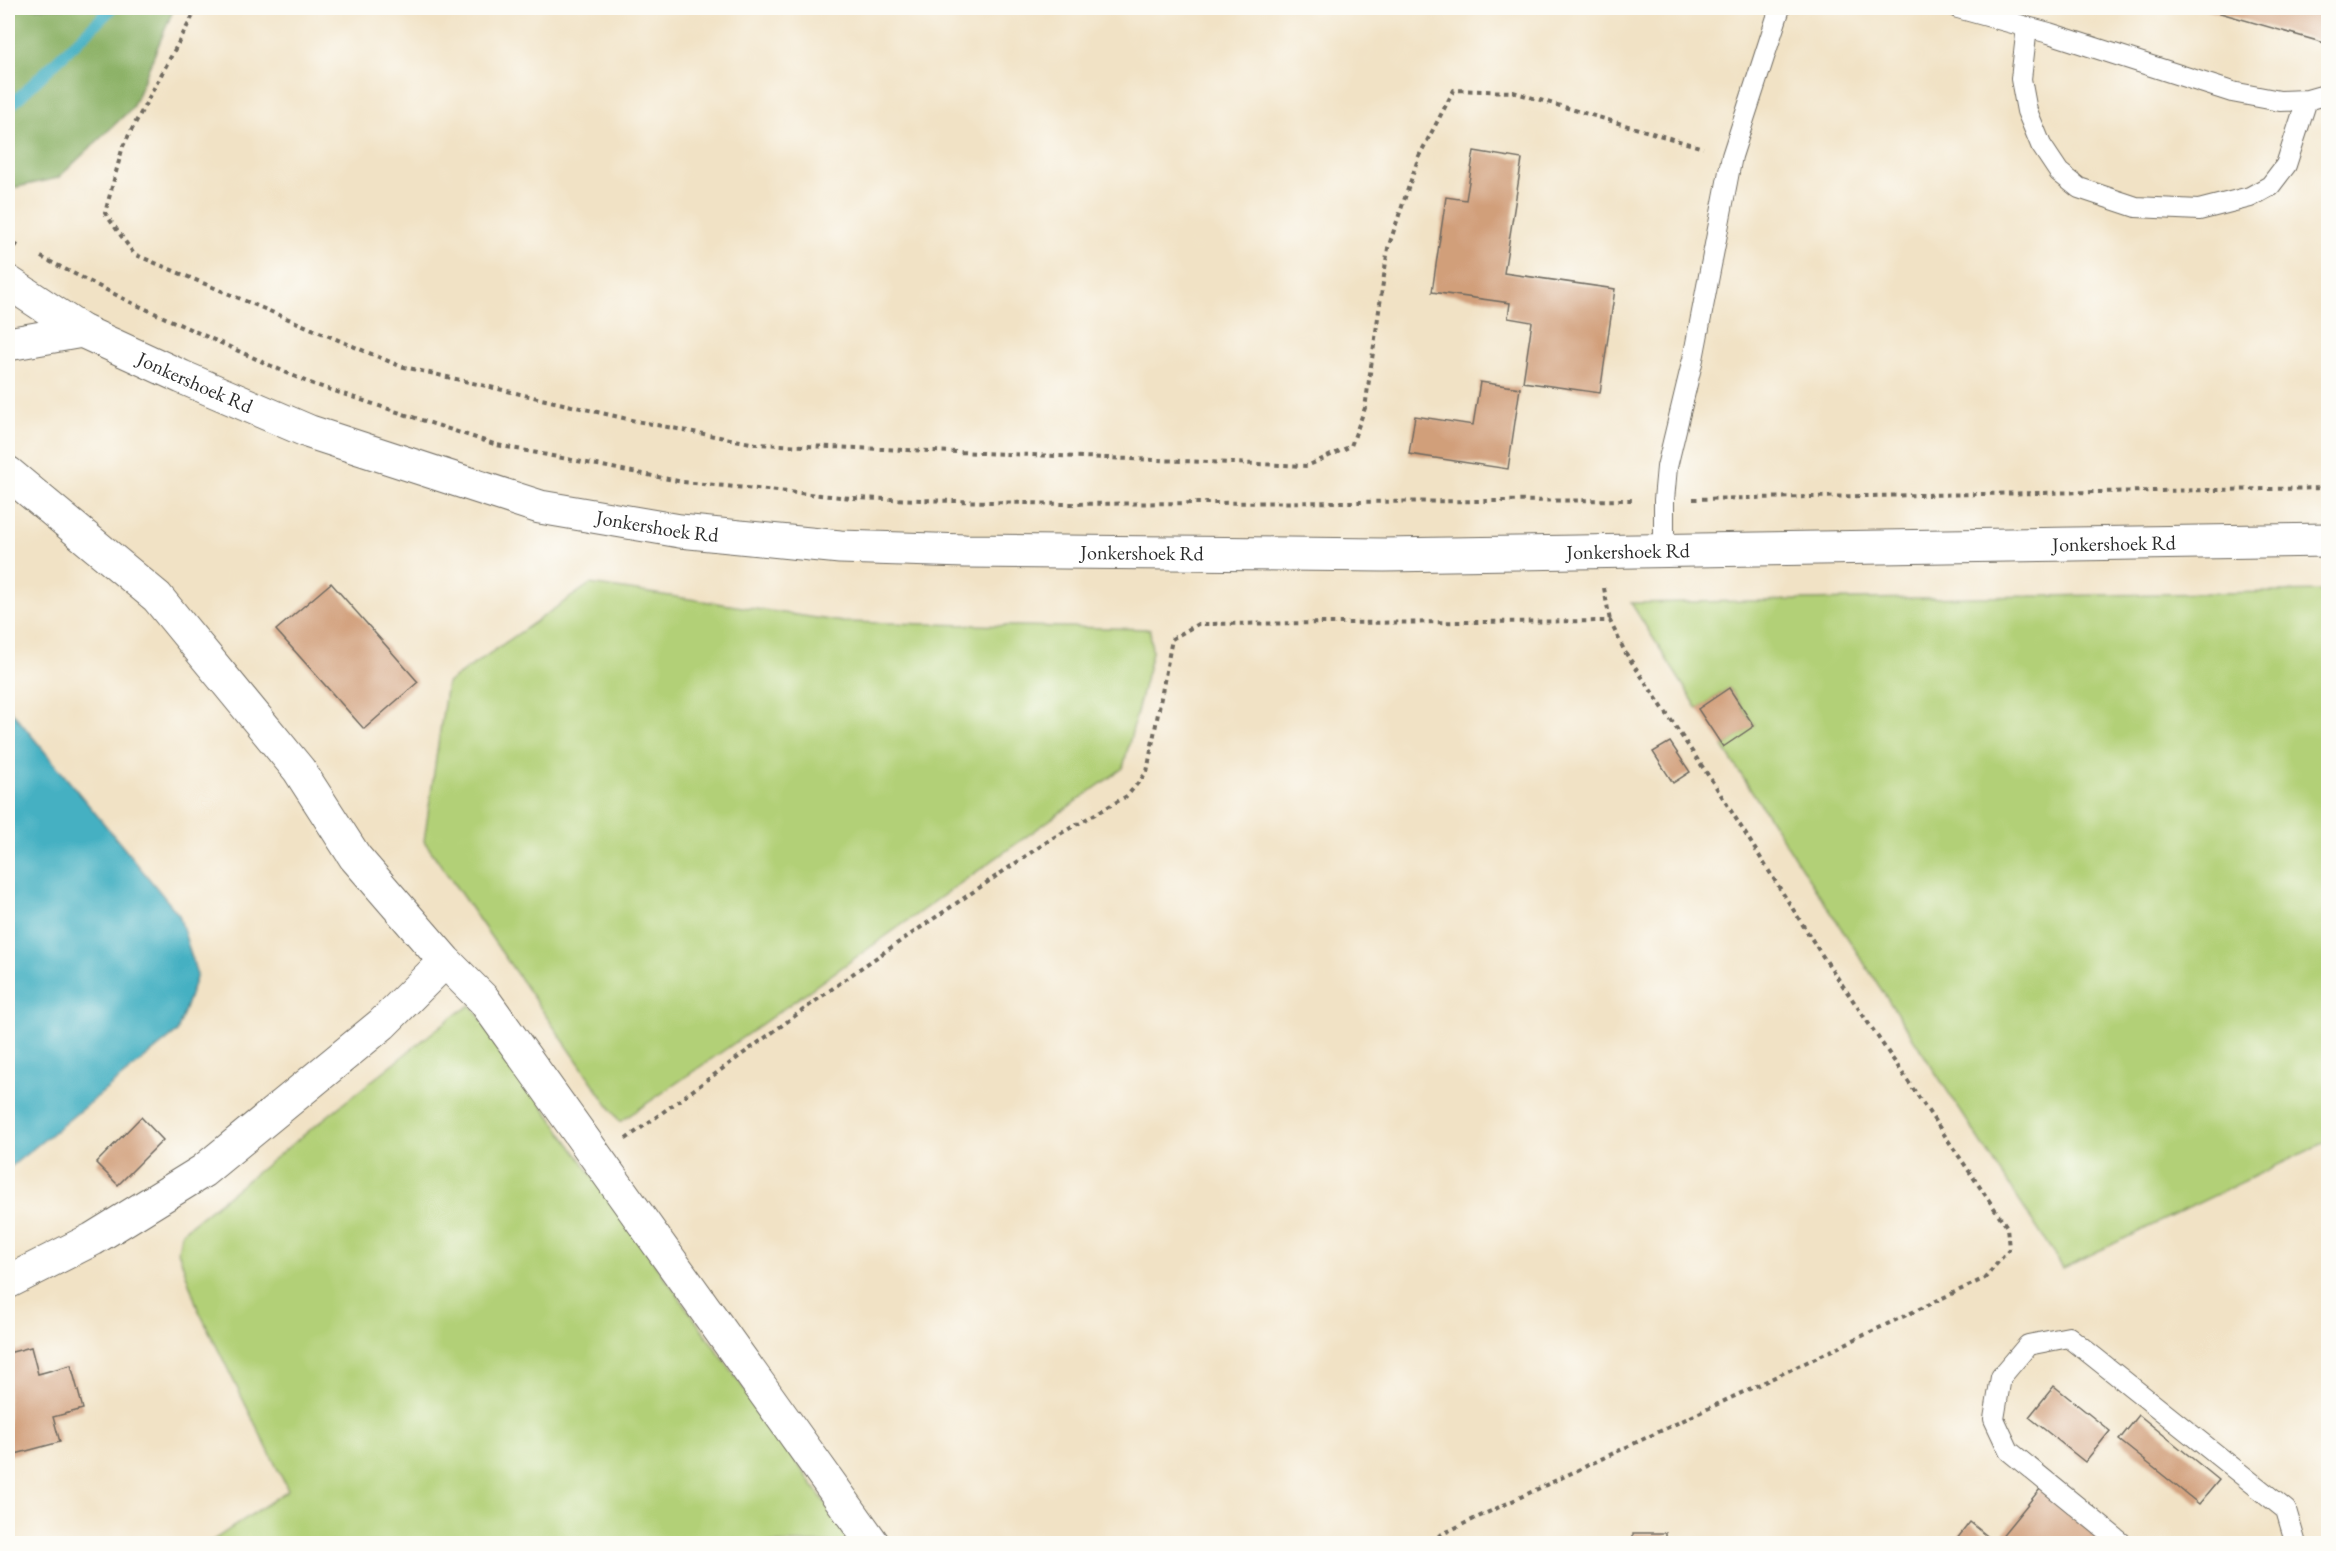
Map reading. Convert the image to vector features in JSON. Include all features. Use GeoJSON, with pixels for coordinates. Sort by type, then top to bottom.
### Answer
{"type":"FeatureCollection","features":[{"type":"Feature","properties":{"kind":"street","name":"Jonkershoek Rd"},"geometry":{"type":"LineString","coordinates":[[8,282],[82,331],[310,432],[540,507],[680,531],[840,547],[965,551],[1384,555],[2328,540]]}},
{"type":"Feature","properties":{"kind":"street"},"geometry":{"type":"LineString","coordinates":[[8,344],[82,331]]}},
{"type":"Feature","properties":{"kind":"street"},"geometry":{"type":"LineString","coordinates":[[8,473],[158,597],[298,770],[355,857],[445,961],[484,1000],[873,1544]]}},
{"type":"Feature","properties":{"kind":"street"},"geometry":{"type":"LineString","coordinates":[[8,1282],[93,1239],[203,1171],[382,1024],[445,961]]}},
{"type":"Feature","properties":{"kind":"lane"},"geometry":{"type":"LineString","coordinates":[[1665,551],[1664,500],[1667,467],[1693,359],[1732,156],[1780,8]]}},
{"type":"Feature","properties":{"kind":"lane"},"geometry":{"type":"LineString","coordinates":[[1958,8],[2232,92],[2280,101],[2307,100],[2328,94]]}},
{"type":"Feature","properties":{"kind":"lane"},"geometry":{"type":"LineString","coordinates":[[2026,27],[2021,79],[2027,111],[2041,145],[2059,172],[2079,188],[2136,207],[2199,210],[2250,197],[2270,186],[2286,165],[2307,100]]}},
{"type":"Feature","properties":{"kind":"lane"},"geometry":{"type":"LineString","coordinates":[[2124,1544],[2009,1451],[1994,1419],[2001,1377],[2028,1345],[2069,1337],[2286,1510],[2296,1544]]}},
{"type":"Feature","properties":{"kind":"path"},"geometry":{"type":"LineString","coordinates":[[197,8],[123,146],[105,213],[134,254],[400,366],[636,421],[756,444],[1307,466],[1351,446],[1365,408],[1388,248],[1419,156],[1454,90],[1513,92],[1732,156]]}},
{"type":"Feature","properties":{"kind":"path"},"geometry":{"type":"LineString","coordinates":[[8,240],[28,250]]}},
{"type":"Feature","properties":{"kind":"path"},"geometry":{"type":"LineString","coordinates":[[38,255],[128,301],[307,382],[497,446],[683,482],[851,498],[1060,504],[1664,500],[2328,488]]}},
{"type":"Feature","properties":{"kind":"path"},"geometry":{"type":"LineString","coordinates":[[599,1159],[858,970],[1051,839],[1127,796],[1147,772],[1172,639],[1198,624],[1610,621],[1625,652],[1716,787],[1818,949],[2007,1227],[2009,1249],[1984,1278],[1420,1544]]}},
{"type":"Feature","properties":{"kind":"green space"},"geometry":{"type":"Polygon","coordinates":[[[8,8],[174,8],[132,108],[58,178],[8,189],[8,8]]]}},
{"type":"Feature","properties":{"kind":"green space"},"geometry":{"type":"Polygon","coordinates":[[[590,584],[843,622],[1150,629],[1152,652],[1123,768],[620,1122],[424,841],[447,683],[590,584]]]}},
{"type":"Feature","properties":{"kind":"green space"},"geometry":{"type":"Polygon","coordinates":[[[2328,591],[2328,1141],[2063,1268],[1723,747],[1754,725],[1729,688],[1698,709],[1631,603],[2328,591]]]}},
{"type":"Feature","properties":{"kind":"green space"},"geometry":{"type":"Polygon","coordinates":[[[471,1005],[854,1543],[209,1543],[288,1490],[198,1309],[178,1251],[182,1232],[453,1016],[471,1005]]]}},
{"type":"Feature","properties":{"kind":"water"},"geometry":{"type":"Polygon","coordinates":[[[8,707],[179,915],[197,975],[177,1032],[8,1169],[8,707]]]}},
{"type":"Feature","properties":{"kind":"building"},"geometry":{"type":"Polygon","coordinates":[[[2203,8],[2328,8],[2328,44],[2203,8]]]}},
{"type":"Feature","properties":{"kind":"building"},"geometry":{"type":"Polygon","coordinates":[[[1474,151],[1522,159],[1504,273],[1615,289],[1600,393],[1523,382],[1532,322],[1508,318],[1510,303],[1432,292],[1446,197],[1466,200],[1474,151]]]}},
{"type":"Feature","properties":{"kind":"building"},"geometry":{"type":"Polygon","coordinates":[[[1480,382],[1520,388],[1508,469],[1409,454],[1415,416],[1473,425],[1480,382]]]}},
{"type":"Feature","properties":{"kind":"building"},"geometry":{"type":"Polygon","coordinates":[[[331,583],[418,682],[364,729],[276,630],[331,583]]]}},
{"type":"Feature","properties":{"kind":"building"},"geometry":{"type":"Polygon","coordinates":[[[1729,688],[1754,726],[1723,747],[1698,709],[1729,688]]]}},
{"type":"Feature","properties":{"kind":"building"},"geometry":{"type":"Polygon","coordinates":[[[1670,742],[1690,772],[1673,783],[1653,752],[1670,742]]]}},
{"type":"Feature","properties":{"kind":"building"},"geometry":{"type":"Polygon","coordinates":[[[141,1117],[163,1140],[118,1185],[96,1163],[141,1117]]]}},
{"type":"Feature","properties":{"kind":"building"},"geometry":{"type":"Polygon","coordinates":[[[31,1347],[38,1374],[71,1365],[83,1409],[53,1417],[60,1442],[8,1456],[8,1353],[31,1347]]]}},
{"type":"Feature","properties":{"kind":"building"},"geometry":{"type":"Polygon","coordinates":[[[2054,1386],[2110,1431],[2085,1462],[2029,1417],[2054,1386]]]}},
{"type":"Feature","properties":{"kind":"building"},"geometry":{"type":"Polygon","coordinates":[[[2139,1415],[2219,1480],[2199,1504],[2119,1440],[2139,1415]]]}},
{"type":"Feature","properties":{"kind":"building"},"geometry":{"type":"Polygon","coordinates":[[[2040,1489],[2102,1539],[2099,1544],[1953,1544],[1970,1522],[1996,1543],[2040,1489]]]}},
{"type":"Feature","properties":{"kind":"building"},"geometry":{"type":"Polygon","coordinates":[[[1633,1533],[1666,1533],[1666,1544],[1633,1544],[1633,1533]]]}},
{"type":"Feature","properties":{"kind":"waterway"},"geometry":{"type":"LineString","coordinates":[[8,108],[112,8]]}}]}
